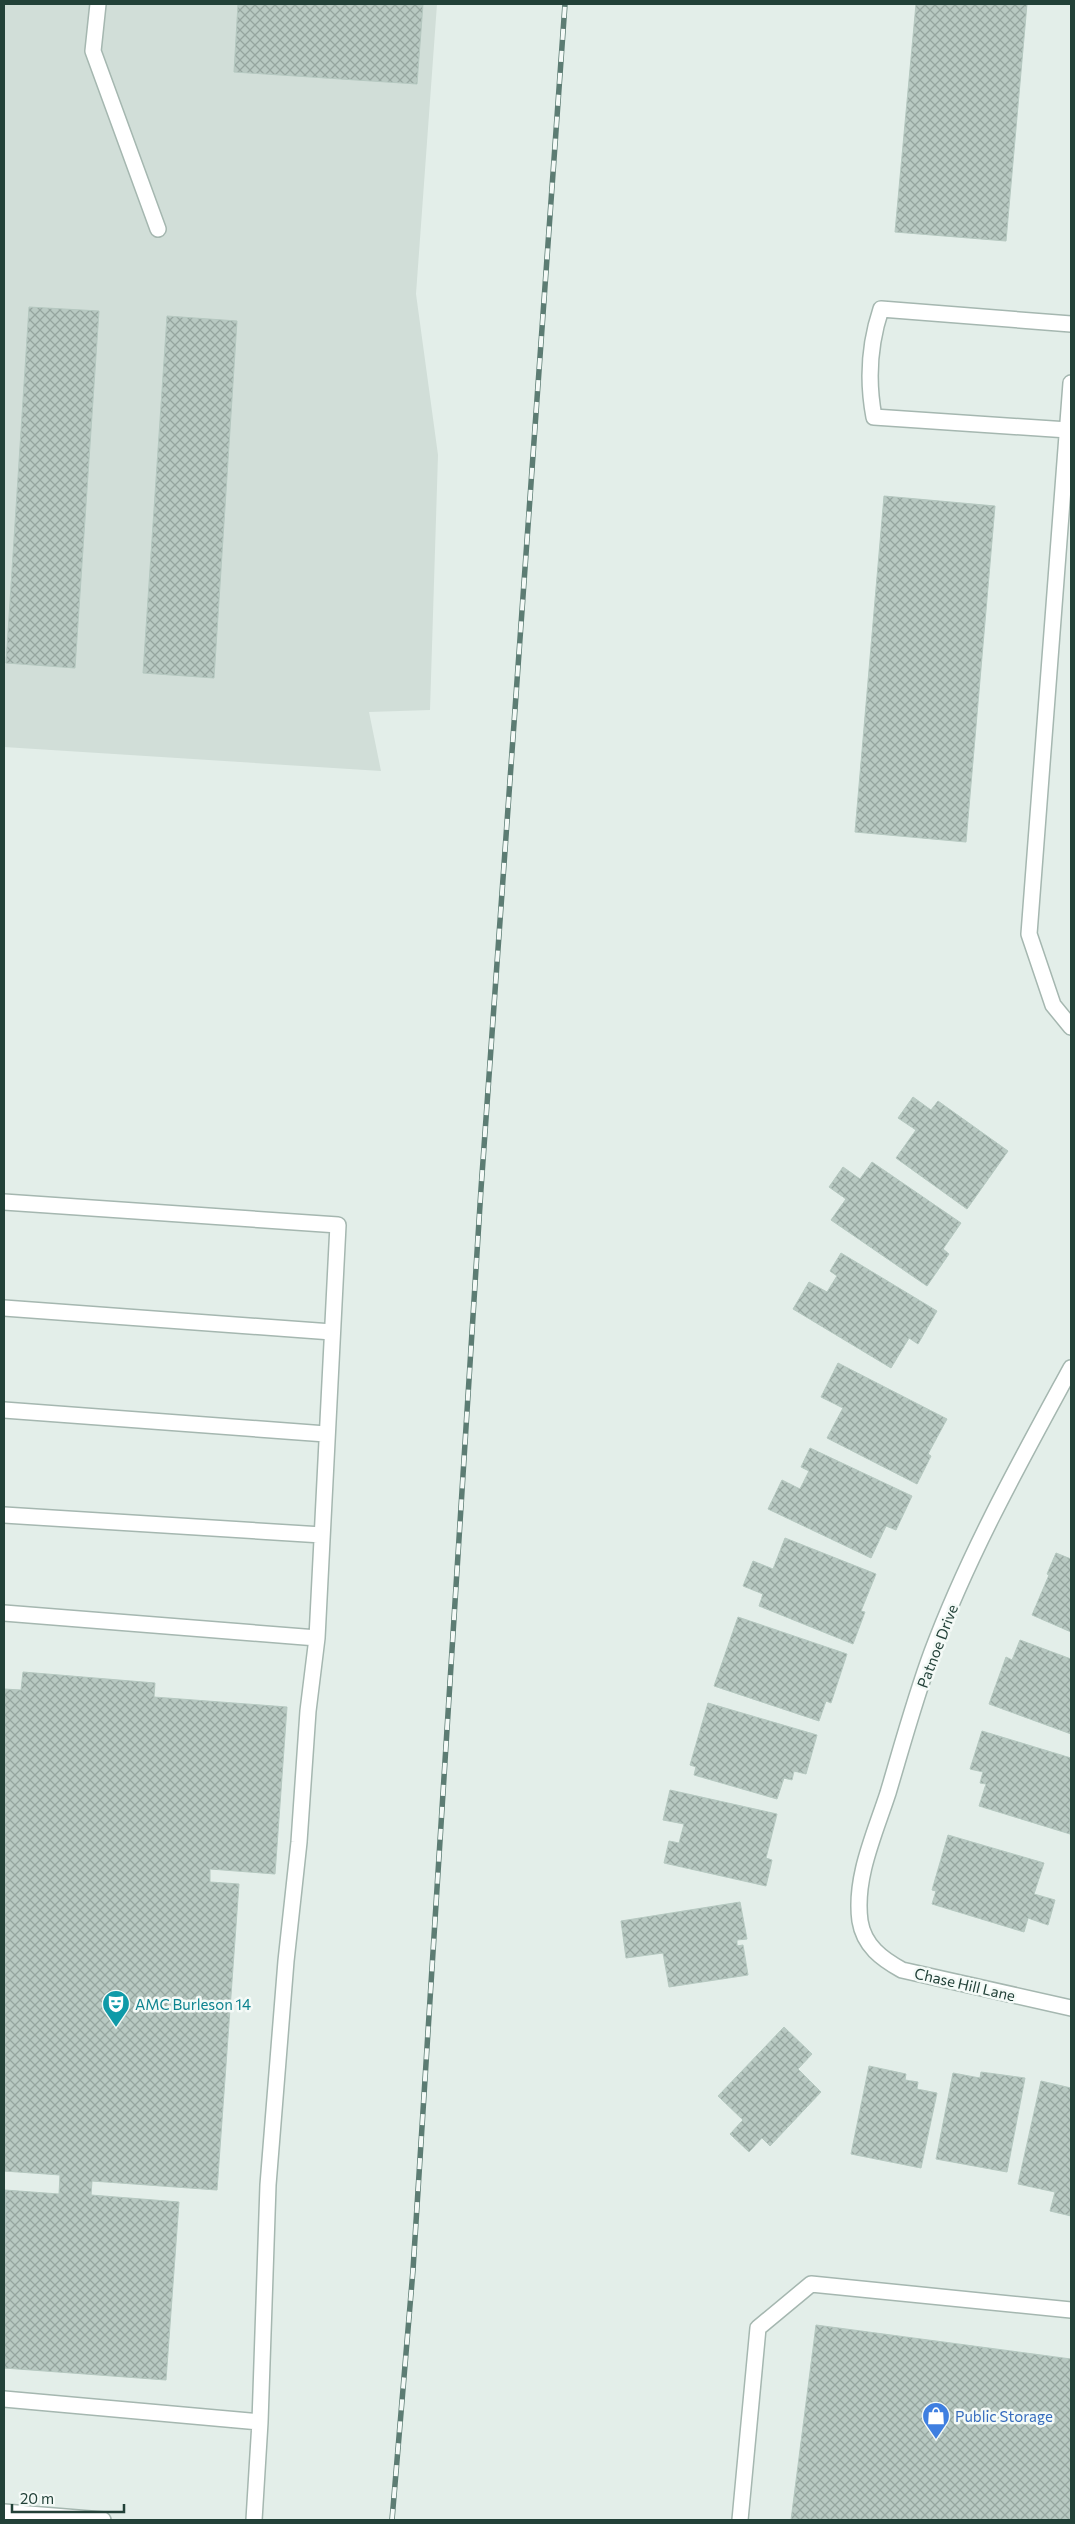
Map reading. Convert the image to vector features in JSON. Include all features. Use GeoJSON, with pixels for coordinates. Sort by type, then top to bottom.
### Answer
{"type":"FeatureCollection","features":[{"type":"Feature","properties":{"kind":"street"},"geometry":{"type":"LineString","coordinates":[[98,4],[93,51],[158,229]]}},
{"type":"Feature","properties":{"kind":"street"},"geometry":{"type":"LineString","coordinates":[[1068,430],[874,417],[870,395],[872,338],[881,309],[1071,324]]}},
{"type":"Feature","properties":{"kind":"street"},"geometry":{"type":"LineString","coordinates":[[1071,383],[1029,934],[1053,1005],[1071,1027]]}},
{"type":"Feature","properties":{"kind":"street"},"geometry":{"type":"LineString","coordinates":[[4,1202],[338,1225],[316,1638],[308,1712],[299,1842],[286,1961],[268,2185],[260,2422],[254,2520]]}},
{"type":"Feature","properties":{"kind":"street"},"geometry":{"type":"LineString","coordinates":[[4,1308],[332,1332]]}},
{"type":"Feature","properties":{"kind":"street","name":"Patnoe Drive"},"geometry":{"type":"LineString","coordinates":[[868,1943],[861,1923],[858,1898],[867,1861],[932,1652],[990,1516],[1071,1368]]}},
{"type":"Feature","properties":{"kind":"street"},"geometry":{"type":"LineString","coordinates":[[4,1410],[326,1434]]}},
{"type":"Feature","properties":{"kind":"street"},"geometry":{"type":"LineString","coordinates":[[4,1515],[322,1535]]}},
{"type":"Feature","properties":{"kind":"street"},"geometry":{"type":"LineString","coordinates":[[4,1613],[316,1638]]}},
{"type":"Feature","properties":{"kind":"street","name":"Chase Hill Lane"},"geometry":{"type":"LineString","coordinates":[[868,1943],[882,1959],[902,1970],[1071,2008]]}},
{"type":"Feature","properties":{"kind":"street"},"geometry":{"type":"LineString","coordinates":[[740,2520],[758,2328],[811,2284],[1071,2310]]}},
{"type":"Feature","properties":{"kind":"street"},"geometry":{"type":"LineString","coordinates":[[4,2399],[260,2422]]}},
{"type":"Feature","properties":{"kind":"street"},"geometry":{"type":"LineString","coordinates":[[4,2512],[103,2520]]}},
{"type":"Feature","properties":{"kind":"shaded area"},"geometry":{"type":"Polygon","coordinates":[[[4,4],[437,4],[416,294],[438,455],[430,710],[369,712],[381,771],[4,747],[4,4]]]}},
{"type":"Feature","properties":{"kind":"building"},"geometry":{"type":"Polygon","coordinates":[[[238,4],[423,4],[417,84],[234,72],[238,4]]]}},
{"type":"Feature","properties":{"kind":"building"},"geometry":{"type":"Polygon","coordinates":[[[916,4],[1027,4],[1006,241],[895,232],[916,4]]]}},
{"type":"Feature","properties":{"kind":"building"},"geometry":{"type":"Polygon","coordinates":[[[29,307],[99,311],[75,668],[6,663],[29,307]]]}},
{"type":"Feature","properties":{"kind":"building"},"geometry":{"type":"Polygon","coordinates":[[[167,316],[237,321],[214,678],[143,673],[167,316]]]}},
{"type":"Feature","properties":{"kind":"building"},"geometry":{"type":"Polygon","coordinates":[[[884,496],[995,506],[966,842],[855,832],[884,496]]]}},
{"type":"Feature","properties":{"kind":"building"},"geometry":{"type":"Polygon","coordinates":[[[913,1097],[931,1110],[938,1101],[1008,1151],[967,1209],[896,1158],[916,1130],[898,1118],[913,1097]]]}},
{"type":"Feature","properties":{"kind":"building"},"geometry":{"type":"Polygon","coordinates":[[[872,1162],[961,1223],[943,1249],[949,1254],[927,1286],[831,1220],[846,1199],[829,1187],[843,1167],[860,1179],[872,1162]]]}},
{"type":"Feature","properties":{"kind":"building"},"geometry":{"type":"Polygon","coordinates":[[[841,1253],[937,1311],[918,1344],[909,1338],[891,1368],[793,1309],[809,1282],[827,1292],[837,1276],[830,1271],[841,1253]]]}},
{"type":"Feature","properties":{"kind":"building"},"geometry":{"type":"Polygon","coordinates":[[[838,1363],[947,1419],[928,1454],[931,1456],[917,1484],[827,1438],[843,1408],[821,1397],[838,1363]]]}},
{"type":"Feature","properties":{"kind":"building"},"geometry":{"type":"Polygon","coordinates":[[[810,1448],[912,1496],[896,1530],[886,1526],[871,1558],[768,1509],[782,1480],[800,1489],[809,1471],[801,1467],[810,1448]]]}},
{"type":"Feature","properties":{"kind":"building"},"geometry":{"type":"Polygon","coordinates":[[[785,1538],[876,1574],[861,1611],[865,1612],[853,1644],[759,1606],[763,1594],[743,1586],[753,1561],[773,1569],[785,1538]]]}},
{"type":"Feature","properties":{"kind":"building"},"geometry":{"type":"Polygon","coordinates":[[[1056,1553],[1071,1559],[1071,1632],[1032,1615],[1056,1553]]]}},
{"type":"Feature","properties":{"kind":"building"},"geometry":{"type":"Polygon","coordinates":[[[738,1617],[847,1654],[831,1703],[826,1701],[819,1721],[714,1686],[738,1617]]]}},
{"type":"Feature","properties":{"kind":"building"},"geometry":{"type":"Polygon","coordinates":[[[1020,1640],[1071,1659],[1071,1734],[989,1704],[1006,1657],[1012,1660],[1020,1640]]]}},
{"type":"Feature","properties":{"kind":"building","name":"AMC Burleson 14"},"geometry":{"type":"Polygon","coordinates":[[[23,1672],[155,1683],[154,1697],[287,1707],[275,1874],[210,1869],[210,1882],[239,1884],[217,2190],[92,2181],[91,2195],[179,2202],[166,2380],[4,2368],[5,2190],[59,2194],[60,2175],[4,2171],[4,1689],[21,1690],[23,1672]]]}},
{"type":"Feature","properties":{"kind":"building"},"geometry":{"type":"Polygon","coordinates":[[[708,1703],[817,1735],[806,1774],[794,1771],[792,1780],[784,1778],[777,1799],[694,1775],[696,1767],[690,1765],[708,1703]]]}},
{"type":"Feature","properties":{"kind":"building"},"geometry":{"type":"Polygon","coordinates":[[[982,1731],[1071,1758],[1070,1834],[979,1806],[986,1784],[980,1783],[983,1772],[970,1769],[982,1731]]]}},
{"type":"Feature","properties":{"kind":"building"},"geometry":{"type":"Polygon","coordinates":[[[670,1790],[777,1814],[766,1858],[772,1860],[766,1886],[664,1863],[669,1841],[679,1843],[684,1824],[663,1820],[670,1790]]]}},
{"type":"Feature","properties":{"kind":"building"},"geometry":{"type":"Polygon","coordinates":[[[948,1835],[1044,1863],[1034,1894],[1055,1900],[1048,1925],[1028,1918],[1024,1932],[932,1904],[936,1891],[932,1890],[948,1835]]]}},
{"type":"Feature","properties":{"kind":"building"},"geometry":{"type":"Polygon","coordinates":[[[740,1902],[747,1939],[737,1940],[737,1946],[743,1945],[748,1975],[669,1987],[663,1953],[626,1958],[621,1921],[740,1902]]]}},
{"type":"Feature","properties":{"kind":"building"},"geometry":{"type":"Polygon","coordinates":[[[784,2027],[812,2054],[798,2069],[821,2092],[770,2146],[762,2138],[749,2152],[730,2134],[743,2120],[718,2096],[784,2027]]]}},
{"type":"Feature","properties":{"kind":"building"},"geometry":{"type":"Polygon","coordinates":[[[869,2066],[906,2074],[905,2080],[918,2082],[917,2089],[937,2093],[921,2168],[851,2154],[869,2066]]]}},
{"type":"Feature","properties":{"kind":"building"},"geometry":{"type":"Polygon","coordinates":[[[981,2072],[1025,2078],[1007,2172],[936,2159],[953,2073],[980,2078],[981,2072]]]}},
{"type":"Feature","properties":{"kind":"building"},"geometry":{"type":"Polygon","coordinates":[[[1041,2081],[1071,2088],[1071,2216],[1050,2211],[1055,2192],[1018,2184],[1041,2081]]]}},
{"type":"Feature","properties":{"kind":"building","name":"Public Storage"},"geometry":{"type":"Polygon","coordinates":[[[816,2325],[1071,2359],[1071,2520],[791,2520],[816,2325]]]}},
{"type":"Feature","properties":{"kind":"railway"},"geometry":{"type":"LineString","coordinates":[[392,2520],[413,2270],[481,1189],[565,4]]}},
{"type":"Feature","properties":{"kind":"place","name":"AMC Burleson 14"},"geometry":{"type":"Point","coordinates":[116,2028]}},
{"type":"Feature","properties":{"kind":"place","name":"Public Storage"},"geometry":{"type":"Point","coordinates":[936,2440]}}]}
